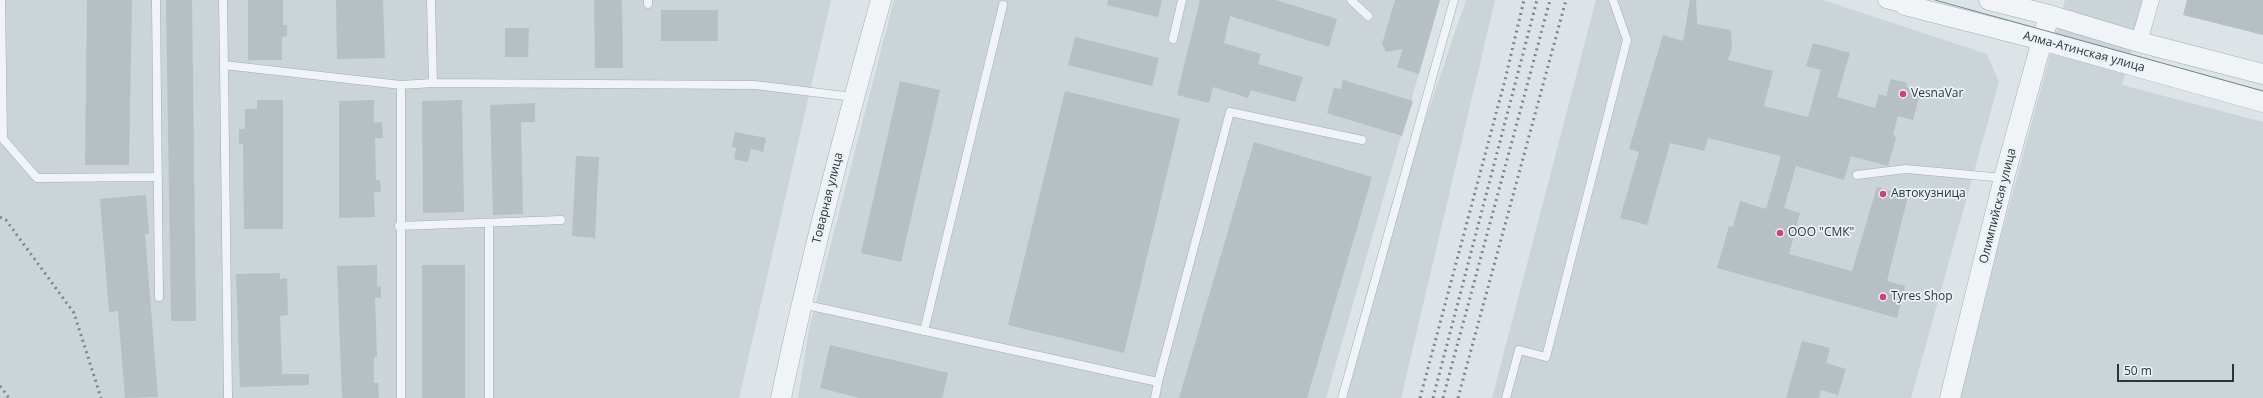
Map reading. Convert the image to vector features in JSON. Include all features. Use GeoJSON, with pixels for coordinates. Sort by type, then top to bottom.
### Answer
{"type":"FeatureCollection","features":[{"type":"Feature","properties":{"kind":"street","name":"Товарная улица"},"geometry":{"type":"LineString","coordinates":[[781,398],[802,304],[853,97],[881,0]]}},
{"type":"Feature","properties":{"kind":"street"},"geometry":{"type":"LineString","coordinates":[[1886,0],[1904,2]]}},
{"type":"Feature","properties":{"kind":"street","name":"Алма-Атинская улица"},"geometry":{"type":"LineString","coordinates":[[1989,0],[2049,14],[2139,42],[2263,74]]}},
{"type":"Feature","properties":{"kind":"street"},"geometry":{"type":"LineString","coordinates":[[2139,42],[2151,0]]}},
{"type":"Feature","properties":{"kind":"street","name":"Алма-Атинская улица"},"geometry":{"type":"LineString","coordinates":[[1904,2],[2263,102]]}},
{"type":"Feature","properties":{"kind":"street","name":"Олимпийская улица"},"geometry":{"type":"LineString","coordinates":[[1950,398],[2004,178],[2049,14]]}},
{"type":"Feature","properties":{"kind":"lane"},"geometry":{"type":"LineString","coordinates":[[1,0],[3,139],[37,178],[158,177]]}},
{"type":"Feature","properties":{"kind":"lane"},"geometry":{"type":"LineString","coordinates":[[156,0],[159,297]]}},
{"type":"Feature","properties":{"kind":"lane"},"geometry":{"type":"LineString","coordinates":[[223,0],[228,398]]}},
{"type":"Feature","properties":{"kind":"lane"},"geometry":{"type":"LineString","coordinates":[[431,0],[433,83]]}},
{"type":"Feature","properties":{"kind":"lane"},"geometry":{"type":"LineString","coordinates":[[1173,38],[1182,0]]}},
{"type":"Feature","properties":{"kind":"lane"},"geometry":{"type":"LineString","coordinates":[[1351,0],[1368,16]]}},
{"type":"Feature","properties":{"kind":"lane"},"geometry":{"type":"LineString","coordinates":[[1342,398],[1454,0]]}},
{"type":"Feature","properties":{"kind":"lane"},"geometry":{"type":"LineString","coordinates":[[1506,398],[1518,350],[1546,357],[1627,40],[1613,0]]}},
{"type":"Feature","properties":{"kind":"lane"},"geometry":{"type":"LineString","coordinates":[[924,331],[1003,6]]}},
{"type":"Feature","properties":{"kind":"lane"},"geometry":{"type":"LineString","coordinates":[[224,65],[401,85],[433,83],[755,85],[853,97]]}},
{"type":"Feature","properties":{"kind":"lane"},"geometry":{"type":"LineString","coordinates":[[401,85],[399,226],[401,398]]}},
{"type":"Feature","properties":{"kind":"lane"},"geometry":{"type":"LineString","coordinates":[[1155,398],[1230,112],[1362,140]]}},
{"type":"Feature","properties":{"kind":"lane"},"geometry":{"type":"LineString","coordinates":[[1857,175],[1906,169],[2004,178]]}},
{"type":"Feature","properties":{"kind":"lane"},"geometry":{"type":"LineString","coordinates":[[399,226],[561,220]]}},
{"type":"Feature","properties":{"kind":"lane"},"geometry":{"type":"LineString","coordinates":[[489,223],[489,398]]}},
{"type":"Feature","properties":{"kind":"lane"},"geometry":{"type":"LineString","coordinates":[[802,304],[1158,382]]}},
{"type":"Feature","properties":{"kind":"shaded area"},"geometry":{"type":"Polygon","coordinates":[[[0,0],[831,0],[739,398],[0,398],[0,0]]]}},
{"type":"Feature","properties":{"kind":"shaded area"},"geometry":{"type":"Polygon","coordinates":[[[894,0],[1440,0],[1326,398],[798,398],[809,329],[894,0]]]}},
{"type":"Feature","properties":{"kind":"shaded area"},"geometry":{"type":"Polygon","coordinates":[[[1466,0],[1495,0],[1401,398],[1339,398],[1368,287],[1466,0]]]}},
{"type":"Feature","properties":{"kind":"shaded area"},"geometry":{"type":"Polygon","coordinates":[[[1596,0],[1823,0],[1987,54],[1999,82],[1911,398],[1492,398],[1596,0]]]}},
{"type":"Feature","properties":{"kind":"shaded area"},"geometry":{"type":"Polygon","coordinates":[[[2065,0],[2145,0],[2122,85],[2263,122],[2263,398],[1957,398],[2065,0]]]}},
{"type":"Feature","properties":{"kind":"building"},"geometry":{"type":"Polygon","coordinates":[[[87,0],[132,0],[129,165],[85,165],[87,0]]]}},
{"type":"Feature","properties":{"kind":"building"},"geometry":{"type":"Polygon","coordinates":[[[166,0],[192,0],[196,321],[171,321],[166,0]]]}},
{"type":"Feature","properties":{"kind":"building"},"geometry":{"type":"Polygon","coordinates":[[[248,0],[283,0],[283,25],[287,25],[287,36],[282,37],[282,60],[248,60],[248,0]]]}},
{"type":"Feature","properties":{"kind":"building"},"geometry":{"type":"Polygon","coordinates":[[[336,0],[383,0],[385,58],[337,59],[336,0]]]}},
{"type":"Feature","properties":{"kind":"building"},"geometry":{"type":"Polygon","coordinates":[[[594,0],[622,0],[623,68],[595,68],[594,0]]]}},
{"type":"Feature","properties":{"kind":"building"},"geometry":{"type":"Polygon","coordinates":[[[1108,0],[1162,0],[1158,17],[1107,5],[1108,0]]]}},
{"type":"Feature","properties":{"kind":"building"},"geometry":{"type":"Polygon","coordinates":[[[1200,0],[1276,0],[1337,19],[1329,47],[1230,16],[1224,43],[1261,54],[1258,64],[1303,77],[1295,102],[1251,90],[1248,98],[1213,87],[1209,103],[1177,95],[1200,0]]]}},
{"type":"Feature","properties":{"kind":"building"},"geometry":{"type":"Polygon","coordinates":[[[1395,0],[1440,0],[1419,74],[1397,67],[1403,49],[1386,52],[1382,44],[1395,0]]]}},
{"type":"Feature","properties":{"kind":"building"},"geometry":{"type":"Polygon","coordinates":[[[1690,0],[1696,0],[1697,24],[1731,30],[1732,47],[1728,60],[1773,71],[1764,106],[1808,117],[1821,70],[1806,66],[1813,43],[1850,53],[1837,97],[1875,108],[1879,94],[1886,96],[1891,79],[1907,83],[1906,87],[1921,91],[1913,120],[1898,116],[1893,134],[1896,138],[1888,166],[1851,156],[1844,180],[1796,166],[1784,208],[1800,213],[1789,254],[1852,271],[1877,187],[1908,196],[1887,281],[1905,286],[1897,318],[1717,268],[1729,226],[1733,227],[1740,201],[1766,209],[1781,156],[1708,138],[1704,151],[1670,143],[1647,225],[1620,218],[1639,152],[1629,149],[1663,35],[1683,41],[1690,0]]]}},
{"type":"Feature","properties":{"kind":"building"},"geometry":{"type":"Polygon","coordinates":[[[2187,0],[2263,0],[2263,35],[2183,15],[2187,0]]]}},
{"type":"Feature","properties":{"kind":"building"},"geometry":{"type":"Polygon","coordinates":[[[661,10],[718,10],[718,41],[661,41],[661,10]]]}},
{"type":"Feature","properties":{"kind":"building"},"geometry":{"type":"Polygon","coordinates":[[[505,28],[529,28],[528,57],[505,57],[505,28]]]}},
{"type":"Feature","properties":{"kind":"building"},"geometry":{"type":"Polygon","coordinates":[[[1075,37],[1159,58],[1152,86],[1068,65],[1075,37]]]}},
{"type":"Feature","properties":{"kind":"building"},"geometry":{"type":"Polygon","coordinates":[[[1343,80],[1413,101],[1402,136],[1327,113],[1334,88],[1341,89],[1343,80]]]}},
{"type":"Feature","properties":{"kind":"building"},"geometry":{"type":"Polygon","coordinates":[[[900,81],[940,90],[901,262],[861,253],[900,81]]]}},
{"type":"Feature","properties":{"kind":"building"},"geometry":{"type":"Polygon","coordinates":[[[1065,91],[1180,119],[1124,353],[1008,325],[1065,91]]]}},
{"type":"Feature","properties":{"kind":"building"},"geometry":{"type":"Polygon","coordinates":[[[257,100],[283,100],[283,229],[244,229],[243,144],[239,144],[239,129],[245,129],[245,109],[257,109],[257,100]]]}},
{"type":"Feature","properties":{"kind":"building"},"geometry":{"type":"Polygon","coordinates":[[[374,100],[374,123],[382,122],[383,138],[375,138],[376,180],[380,180],[381,192],[374,192],[375,217],[339,218],[339,101],[374,100]]]}},
{"type":"Feature","properties":{"kind":"building"},"geometry":{"type":"Polygon","coordinates":[[[462,100],[464,212],[423,213],[422,101],[462,100]]]}},
{"type":"Feature","properties":{"kind":"building"},"geometry":{"type":"Polygon","coordinates":[[[535,103],[535,122],[521,122],[523,214],[493,215],[490,105],[535,103]]]}},
{"type":"Feature","properties":{"kind":"building"},"geometry":{"type":"Polygon","coordinates":[[[735,132],[766,138],[763,152],[751,149],[748,162],[734,159],[736,148],[732,147],[735,132]]]}},
{"type":"Feature","properties":{"kind":"building"},"geometry":{"type":"Polygon","coordinates":[[[1254,142],[1372,177],[1307,398],[1179,398],[1254,142]]]}},
{"type":"Feature","properties":{"kind":"building"},"geometry":{"type":"Polygon","coordinates":[[[576,156],[599,157],[595,238],[572,236],[576,156]]]}},
{"type":"Feature","properties":{"kind":"building"},"geometry":{"type":"Polygon","coordinates":[[[146,195],[149,234],[145,234],[158,397],[125,398],[118,311],[109,312],[100,199],[146,195]]]}},
{"type":"Feature","properties":{"kind":"building"},"geometry":{"type":"Polygon","coordinates":[[[377,265],[377,287],[381,286],[381,298],[375,298],[377,357],[374,357],[374,383],[378,383],[379,398],[342,398],[337,266],[377,265]]]}},
{"type":"Feature","properties":{"kind":"building"},"geometry":{"type":"Polygon","coordinates":[[[422,265],[465,265],[465,398],[422,398],[422,265]]]}},
{"type":"Feature","properties":{"kind":"building"},"geometry":{"type":"Polygon","coordinates":[[[280,273],[280,279],[287,278],[288,315],[280,316],[282,374],[309,374],[309,385],[240,387],[236,274],[280,273]]]}},
{"type":"Feature","properties":{"kind":"building"},"geometry":{"type":"Polygon","coordinates":[[[1802,341],[1830,348],[1826,363],[1846,369],[1838,395],[1821,390],[1819,398],[1786,398],[1802,341]]]}},
{"type":"Feature","properties":{"kind":"building"},"geometry":{"type":"Polygon","coordinates":[[[830,345],[948,373],[942,398],[860,398],[820,388],[830,345]]]}},
{"type":"Feature","properties":{"kind":"tram line"},"geometry":{"type":"LineString","coordinates":[[1935,0],[2263,91]]}},
{"type":"Feature","properties":{"kind":"railway"},"geometry":{"type":"LineString","coordinates":[[1420,398],[1505,80],[1524,0]]}},
{"type":"Feature","properties":{"kind":"railway"},"geometry":{"type":"LineString","coordinates":[[1433,398],[1537,0]]}},
{"type":"Feature","properties":{"kind":"railway"},"geometry":{"type":"LineString","coordinates":[[1443,398],[1550,0]]}},
{"type":"Feature","properties":{"kind":"railway"},"geometry":{"type":"LineString","coordinates":[[1458,398],[1566,0]]}},
{"type":"Feature","properties":{"kind":"railway"},"geometry":{"type":"LineString","coordinates":[[0,217],[6,220],[74,313],[101,398]]}},
{"type":"Feature","properties":{"kind":"railway"},"geometry":{"type":"LineString","coordinates":[[0,386],[9,398]]}},
{"type":"Feature","properties":{"kind":"place","name":"VesnaVar"},"geometry":{"type":"Point","coordinates":[1903,94]}},
{"type":"Feature","properties":{"kind":"place","name":"Автокузница"},"geometry":{"type":"Point","coordinates":[1883,194]}},
{"type":"Feature","properties":{"kind":"place","name":"ООО \"СМК\""},"geometry":{"type":"Point","coordinates":[1780,233]}},
{"type":"Feature","properties":{"kind":"place","name":"Tyres Shop"},"geometry":{"type":"Point","coordinates":[1883,297]}}]}
